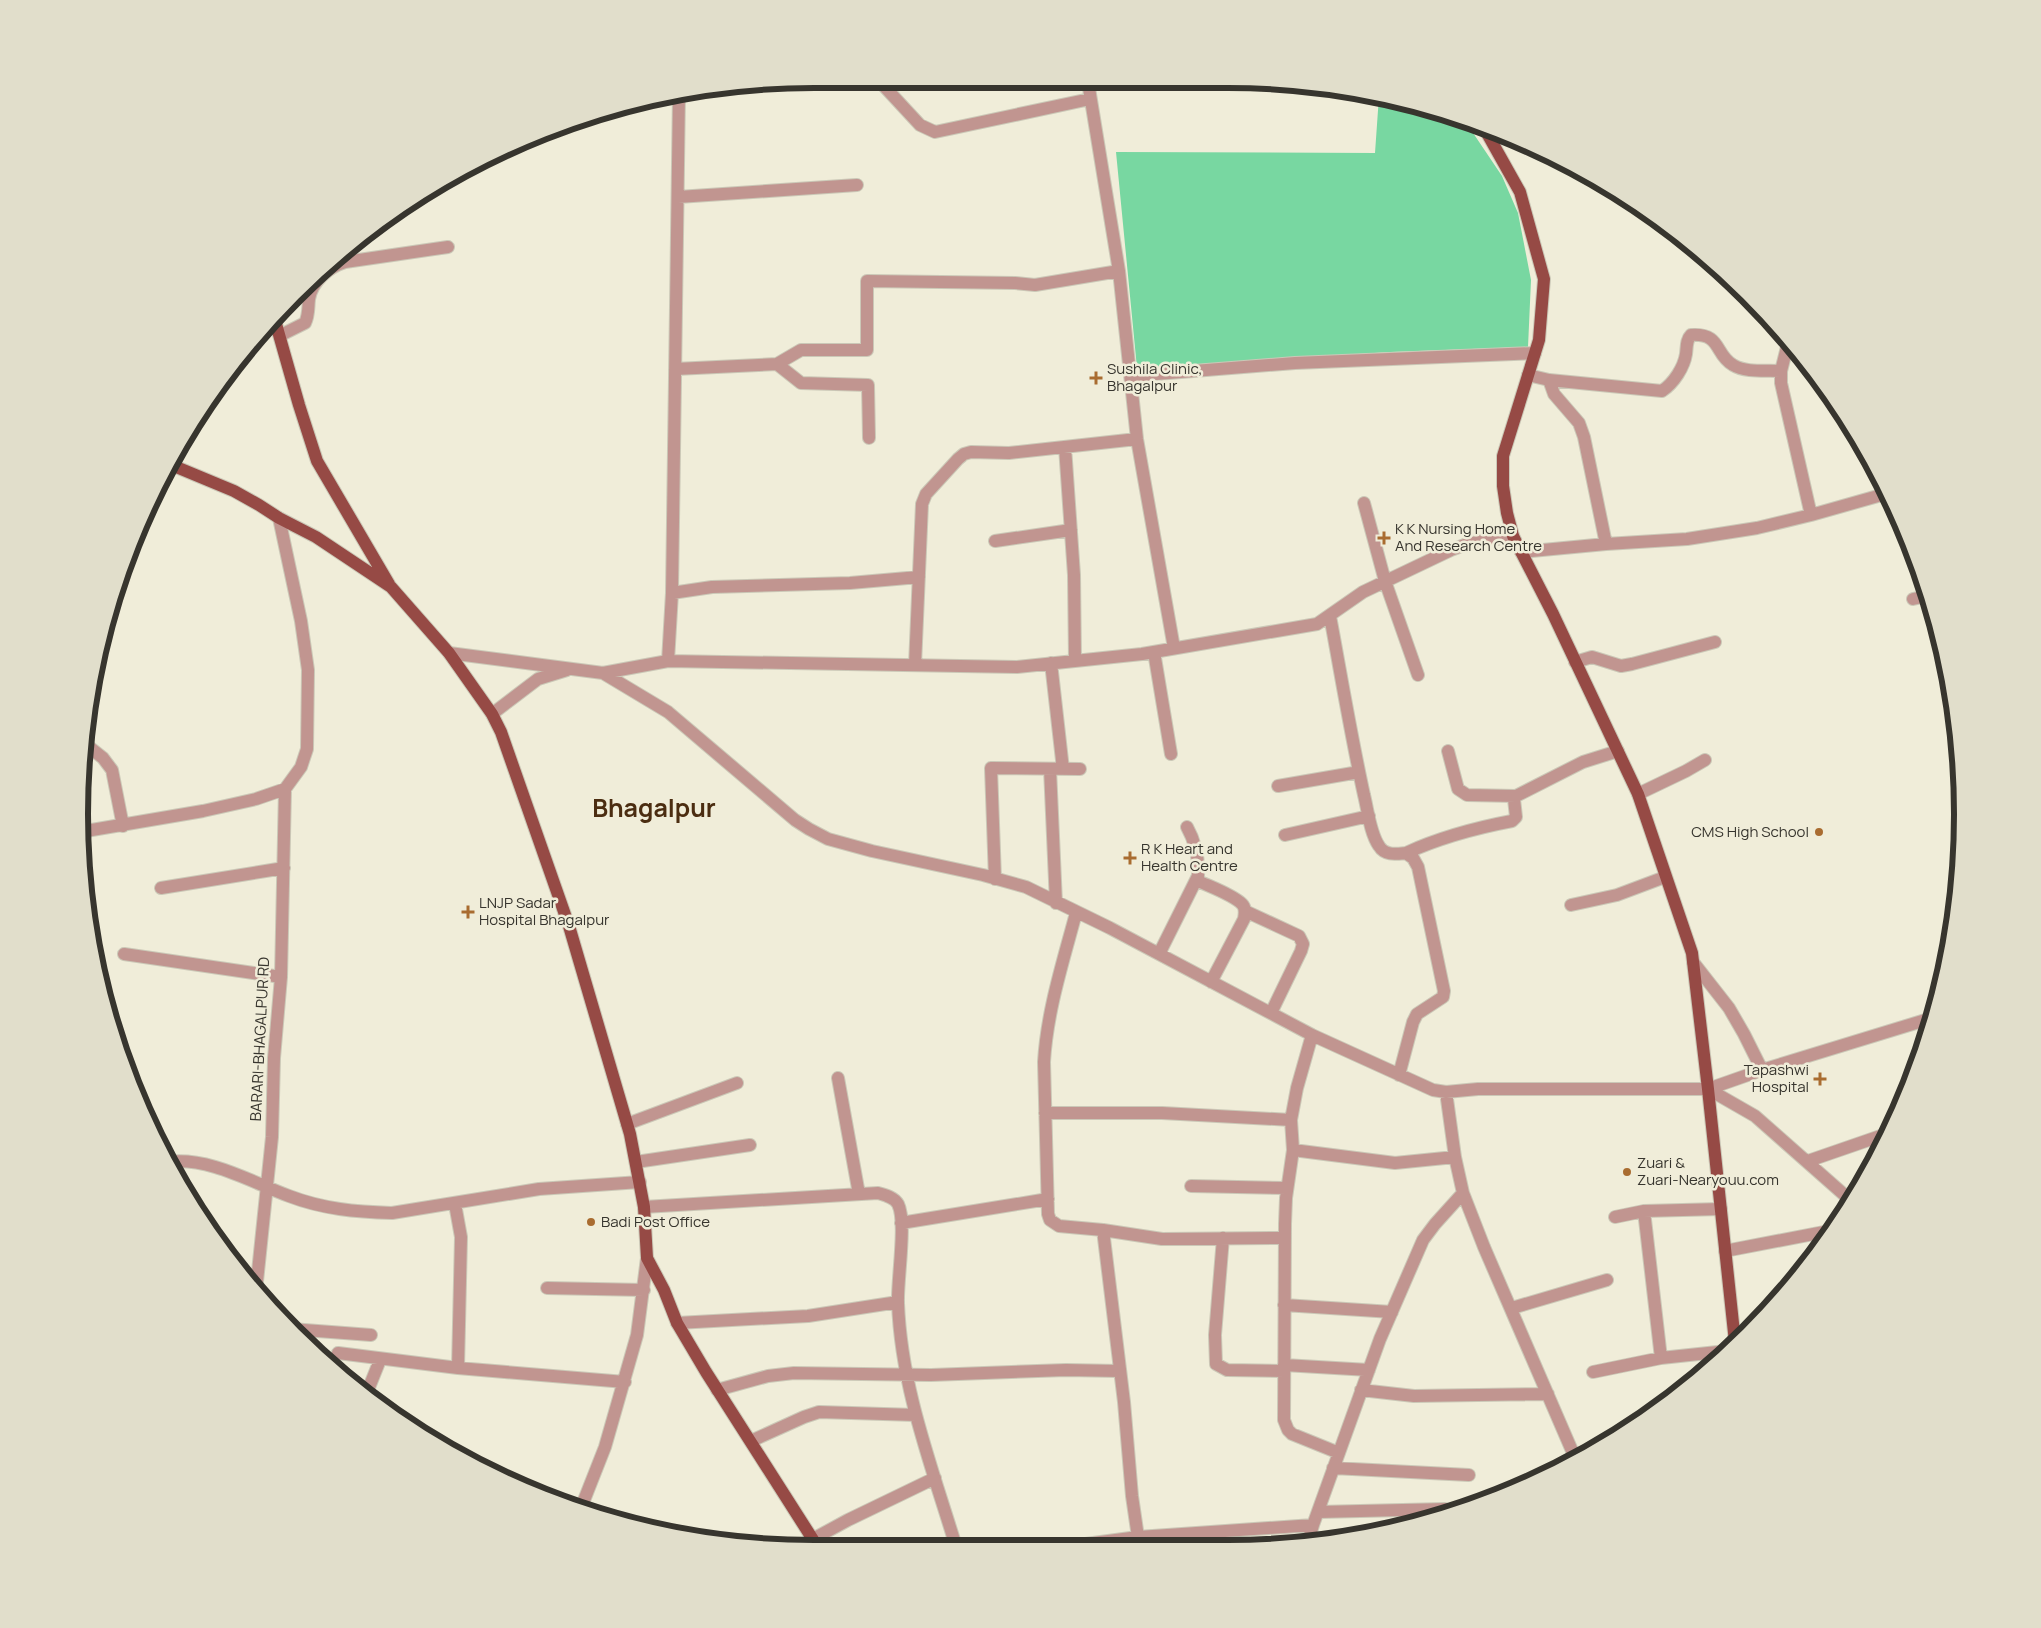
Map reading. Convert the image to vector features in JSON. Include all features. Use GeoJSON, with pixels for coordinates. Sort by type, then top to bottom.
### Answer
{"type":"FeatureCollection","features":[{"type":"Feature","properties":{"kind":"main road"},"geometry":{"type":"LineString","coordinates":[[1489,137],[1520,192],[1544,279],[1539,340],[1503,456],[1503,486],[1513,536],[1638,794],[1665,877],[1686,931],[1693,962],[1734,1334]]}},
{"type":"Feature","properties":{"kind":"main road"},"geometry":{"type":"LineString","coordinates":[[277,325],[299,405],[317,461],[391,587],[450,652],[492,714],[501,732],[569,926],[627,1124],[640,1182],[648,1258],[664,1290],[677,1323],[717,1390],[813,1540]]}},
{"type":"Feature","properties":{"kind":"main road"},"geometry":{"type":"LineString","coordinates":[[176,467],[234,491],[279,518],[316,537],[391,587]]}},
{"type":"Feature","properties":{"kind":"street"},"geometry":{"type":"LineString","coordinates":[[886,88],[920,124],[935,132],[1090,99]]}},
{"type":"Feature","properties":{"kind":"street"},"geometry":{"type":"LineString","coordinates":[[1089,88],[1119,271],[1137,439],[1174,648]]}},
{"type":"Feature","properties":{"kind":"street"},"geometry":{"type":"LineString","coordinates":[[668,661],[672,593],[679,100]]}},
{"type":"Feature","properties":{"kind":"street"},"geometry":{"type":"LineString","coordinates":[[678,197],[857,185]]}},
{"type":"Feature","properties":{"kind":"street"},"geometry":{"type":"LineString","coordinates":[[340,264],[448,247]]}},
{"type":"Feature","properties":{"kind":"street"},"geometry":{"type":"LineString","coordinates":[[675,369],[777,364],[801,350],[867,350],[867,281],[1016,282],[1035,285],[1119,271]]}},
{"type":"Feature","properties":{"kind":"street"},"geometry":{"type":"LineString","coordinates":[[281,335],[305,323],[312,290],[315,287]]}},
{"type":"Feature","properties":{"kind":"street"},"geometry":{"type":"LineString","coordinates":[[1528,375],[1549,380],[1662,391],[1683,364],[1688,338],[1691,334],[1698,334],[1716,342],[1723,356],[1733,365],[1742,369],[1781,371]]}},
{"type":"Feature","properties":{"kind":"street"},"geometry":{"type":"LineString","coordinates":[[1786,351],[1781,371],[1783,396],[1811,516]]}},
{"type":"Feature","properties":{"kind":"street"},"geometry":{"type":"LineString","coordinates":[[1131,376],[1295,363],[1535,352]]}},
{"type":"Feature","properties":{"kind":"street"},"geometry":{"type":"LineString","coordinates":[[777,364],[801,383],[868,385],[869,438]]}},
{"type":"Feature","properties":{"kind":"street"},"geometry":{"type":"LineString","coordinates":[[1549,380],[1554,394],[1579,423],[1584,437],[1606,544]]}},
{"type":"Feature","properties":{"kind":"street"},"geometry":{"type":"LineString","coordinates":[[915,665],[922,504],[926,494],[958,458],[971,452],[1009,453],[1137,439]]}},
{"type":"Feature","properties":{"kind":"street"},"geometry":{"type":"LineString","coordinates":[[1065,447],[1071,530],[1075,660]]}},
{"type":"Feature","properties":{"kind":"street"},"geometry":{"type":"LineString","coordinates":[[1521,552],[1687,539],[1757,528],[1811,516],[1880,495]]}},
{"type":"Feature","properties":{"kind":"street"},"geometry":{"type":"LineString","coordinates":[[1364,503],[1386,580],[1418,675]]}},
{"type":"Feature","properties":{"kind":"street"},"geometry":{"type":"LineString","coordinates":[[88,831],[123,826],[256,799],[285,789],[301,767],[307,749],[308,678],[301,621],[279,518]]}},
{"type":"Feature","properties":{"kind":"street"},"geometry":{"type":"LineString","coordinates":[[995,542],[1071,530]]}},
{"type":"Feature","properties":{"kind":"street"},"geometry":{"type":"LineString","coordinates":[[450,652],[603,673],[668,661],[1017,666],[1154,652],[1317,624],[1364,592],[1386,580],[1459,547],[1513,536]]}},
{"type":"Feature","properties":{"kind":"street"},"geometry":{"type":"LineString","coordinates":[[672,593],[712,588],[850,583],[919,577]]}},
{"type":"Feature","properties":{"kind":"street"},"geometry":{"type":"LineString","coordinates":[[1913,599],[1920,597]]}},
{"type":"Feature","properties":{"kind":"street"},"geometry":{"type":"LineString","coordinates":[[1330,616],[1369,816],[1378,846],[1384,852],[1391,854],[1406,853],[1430,842],[1471,829],[1512,821],[1516,817],[1514,799],[1516,796]]}},
{"type":"Feature","properties":{"kind":"street"},"geometry":{"type":"LineString","coordinates":[[1575,662],[1592,658],[1621,666],[1715,642]]}},
{"type":"Feature","properties":{"kind":"street"},"geometry":{"type":"LineString","coordinates":[[1154,652],[1171,754]]}},
{"type":"Feature","properties":{"kind":"street"},"geometry":{"type":"LineString","coordinates":[[1051,663],[1063,769]]}},
{"type":"Feature","properties":{"kind":"street"},"geometry":{"type":"LineString","coordinates":[[492,714],[538,679],[574,668]]}},
{"type":"Feature","properties":{"kind":"street"},"geometry":{"type":"LineString","coordinates":[[603,673],[668,712],[809,830],[828,839],[872,851],[1026,887],[1110,928],[1312,1035],[1433,1090],[1446,1092],[1478,1089],[1708,1089],[1762,1070],[1923,1021]]}},
{"type":"Feature","properties":{"kind":"street"},"geometry":{"type":"LineString","coordinates":[[91,748],[103,758],[112,770],[123,826]]}},
{"type":"Feature","properties":{"kind":"street"},"geometry":{"type":"LineString","coordinates":[[1448,751],[1458,789],[1461,792],[1467,795],[1516,796],[1583,762],[1618,751]]}},
{"type":"Feature","properties":{"kind":"street"},"geometry":{"type":"LineString","coordinates":[[1638,794],[1705,760]]}},
{"type":"Feature","properties":{"kind":"street"},"geometry":{"type":"LineString","coordinates":[[995,879],[991,768],[1080,769]]}},
{"type":"Feature","properties":{"kind":"street"},"geometry":{"type":"LineString","coordinates":[[1050,769],[1056,903]]}},
{"type":"Feature","properties":{"kind":"street"},"geometry":{"type":"LineString","coordinates":[[1278,786],[1359,772]]}},
{"type":"Feature","properties":{"kind":"street","name":"BARARI-BHAGALPUR RD"},"geometry":{"type":"LineString","coordinates":[[257,1280],[272,1137],[274,1058],[281,977],[285,789]]}},
{"type":"Feature","properties":{"kind":"street"},"geometry":{"type":"LineString","coordinates":[[1285,835],[1369,816]]}},
{"type":"Feature","properties":{"kind":"street"},"geometry":{"type":"LineString","coordinates":[[1159,954],[1196,880],[1199,862],[1193,838],[1187,827]]}},
{"type":"Feature","properties":{"kind":"street"},"geometry":{"type":"LineString","coordinates":[[1400,1075],[1413,1022],[1418,1014],[1443,997],[1444,991],[1418,866],[1413,858],[1406,853]]}},
{"type":"Feature","properties":{"kind":"street"},"geometry":{"type":"LineString","coordinates":[[161,888],[284,868]]}},
{"type":"Feature","properties":{"kind":"street"},"geometry":{"type":"LineString","coordinates":[[1571,904],[1617,895],[1665,877]]}},
{"type":"Feature","properties":{"kind":"street"},"geometry":{"type":"LineString","coordinates":[[1196,880],[1243,904],[1245,911],[1244,918],[1211,982]]}},
{"type":"Feature","properties":{"kind":"street"},"geometry":{"type":"LineString","coordinates":[[1245,911],[1299,936],[1303,944],[1270,1013]]}},
{"type":"Feature","properties":{"kind":"street"},"geometry":{"type":"LineString","coordinates":[[1076,913],[1050,1010],[1046,1038],[1048,1214],[1050,1220],[1059,1226],[1103,1230],[1162,1239],[1285,1238]]}},
{"type":"Feature","properties":{"kind":"street"},"geometry":{"type":"LineString","coordinates":[[124,954],[281,977]]}},
{"type":"Feature","properties":{"kind":"street"},"geometry":{"type":"LineString","coordinates":[[1693,962],[1729,1008],[1762,1070]]}},
{"type":"Feature","properties":{"kind":"street"},"geometry":{"type":"LineString","coordinates":[[1312,1035],[1297,1088],[1291,1120],[1293,1150],[1287,1188],[1285,1238],[1284,1420],[1288,1430],[1299,1438],[1339,1453]]}},
{"type":"Feature","properties":{"kind":"street"},"geometry":{"type":"LineString","coordinates":[[838,1078],[859,1194]]}},
{"type":"Feature","properties":{"kind":"street"},"geometry":{"type":"LineString","coordinates":[[627,1124],[737,1083]]}},
{"type":"Feature","properties":{"kind":"street"},"geometry":{"type":"LineString","coordinates":[[1708,1089],[1755,1116],[1845,1195]]}},
{"type":"Feature","properties":{"kind":"street"},"geometry":{"type":"LineString","coordinates":[[1446,1092],[1463,1193],[1484,1247],[1512,1308],[1573,1452]]}},
{"type":"Feature","properties":{"kind":"street"},"geometry":{"type":"LineString","coordinates":[[1046,1113],[1162,1113],[1291,1120]]}},
{"type":"Feature","properties":{"kind":"street"},"geometry":{"type":"LineString","coordinates":[[1808,1161],[1878,1137]]}},
{"type":"Feature","properties":{"kind":"street"},"geometry":{"type":"LineString","coordinates":[[636,1162],[750,1145]]}},
{"type":"Feature","properties":{"kind":"street"},"geometry":{"type":"LineString","coordinates":[[1293,1150],[1395,1163],[1456,1157]]}},
{"type":"Feature","properties":{"kind":"street"},"geometry":{"type":"LineString","coordinates":[[176,1161],[211,1166],[317,1205],[350,1211],[392,1213],[539,1189],[640,1182]]}},
{"type":"Feature","properties":{"kind":"street"},"geometry":{"type":"LineString","coordinates":[[1191,1186],[1287,1188]]}},
{"type":"Feature","properties":{"kind":"street"},"geometry":{"type":"LineString","coordinates":[[644,1208],[878,1193],[893,1198],[898,1204],[901,1223],[898,1302],[905,1374],[954,1540]]}},
{"type":"Feature","properties":{"kind":"street"},"geometry":{"type":"LineString","coordinates":[[1310,1535],[1368,1370],[1424,1240],[1435,1224],[1463,1193]]}},
{"type":"Feature","properties":{"kind":"street"},"geometry":{"type":"LineString","coordinates":[[901,1223],[1048,1199]]}},
{"type":"Feature","properties":{"kind":"street"},"geometry":{"type":"LineString","coordinates":[[455,1204],[461,1237],[458,1368]]}},
{"type":"Feature","properties":{"kind":"street"},"geometry":{"type":"LineString","coordinates":[[1615,1217],[1644,1211],[1721,1209]]}},
{"type":"Feature","properties":{"kind":"street"},"geometry":{"type":"LineString","coordinates":[[1644,1211],[1661,1358]]}},
{"type":"Feature","properties":{"kind":"street"},"geometry":{"type":"LineString","coordinates":[[1103,1230],[1141,1540]]}},
{"type":"Feature","properties":{"kind":"street"},"geometry":{"type":"LineString","coordinates":[[1725,1251],[1820,1233]]}},
{"type":"Feature","properties":{"kind":"street"},"geometry":{"type":"LineString","coordinates":[[1223,1238],[1215,1335],[1216,1364],[1227,1370],[1284,1368],[1368,1370]]}},
{"type":"Feature","properties":{"kind":"street"},"geometry":{"type":"LineString","coordinates":[[583,1503],[604,1447],[625,1382],[637,1335],[648,1258]]}},
{"type":"Feature","properties":{"kind":"street"},"geometry":{"type":"LineString","coordinates":[[1512,1308],[1607,1280]]}},
{"type":"Feature","properties":{"kind":"street"},"geometry":{"type":"LineString","coordinates":[[546,1288],[644,1290]]}},
{"type":"Feature","properties":{"kind":"street"},"geometry":{"type":"LineString","coordinates":[[677,1323],[808,1316],[898,1302]]}},
{"type":"Feature","properties":{"kind":"street"},"geometry":{"type":"LineString","coordinates":[[1284,1305],[1392,1312]]}},
{"type":"Feature","properties":{"kind":"street"},"geometry":{"type":"LineString","coordinates":[[302,1330],[371,1336]]}},
{"type":"Feature","properties":{"kind":"street"},"geometry":{"type":"LineString","coordinates":[[1593,1372],[1661,1358],[1714,1352]]}},
{"type":"Feature","properties":{"kind":"street"},"geometry":{"type":"LineString","coordinates":[[338,1353],[380,1360],[458,1368],[625,1382]]}},
{"type":"Feature","properties":{"kind":"street"},"geometry":{"type":"LineString","coordinates":[[369,1388],[380,1360]]}},
{"type":"Feature","properties":{"kind":"street"},"geometry":{"type":"LineString","coordinates":[[717,1390],[782,1374],[905,1374],[931,1376],[1066,1370],[1119,1370]]}},
{"type":"Feature","properties":{"kind":"street"},"geometry":{"type":"LineString","coordinates":[[1361,1390],[1414,1396],[1548,1394]]}},
{"type":"Feature","properties":{"kind":"street"},"geometry":{"type":"LineString","coordinates":[[751,1441],[819,1412],[916,1415]]}},
{"type":"Feature","properties":{"kind":"street"},"geometry":{"type":"LineString","coordinates":[[1333,1468],[1469,1475]]}},
{"type":"Feature","properties":{"kind":"street"},"geometry":{"type":"LineString","coordinates":[[821,1540],[848,1520],[935,1478]]}},
{"type":"Feature","properties":{"kind":"street"},"geometry":{"type":"LineString","coordinates":[[1318,1512],[1437,1509]]}},
{"type":"Feature","properties":{"kind":"street"},"geometry":{"type":"LineString","coordinates":[[1161,1540],[1313,1525]]}},
{"type":"Feature","properties":{"kind":"green space"},"geometry":{"type":"Polygon","coordinates":[[[1378,103],[1415,112],[1471,130],[1502,176],[1518,213],[1531,280],[1528,347],[1391,352],[1137,368],[1116,152],[1375,153],[1378,103]]]}},
{"type":"Feature","properties":{"kind":"place","name":"Sushila Clinic, Bhagalpur"},"geometry":{"type":"Point","coordinates":[1096,378]}},
{"type":"Feature","properties":{"kind":"place","name":"K K Nursing Home And Research Centre"},"geometry":{"type":"Point","coordinates":[1384,538]}},
{"type":"Feature","properties":{"kind":"place","name":"CMS High School"},"geometry":{"type":"Point","coordinates":[1819,832]}},
{"type":"Feature","properties":{"kind":"place","name":"R K Heart and Health Centre"},"geometry":{"type":"Point","coordinates":[1130,858]}},
{"type":"Feature","properties":{"kind":"place","name":"LNJP Sadar Hospital Bhagalpur"},"geometry":{"type":"Point","coordinates":[468,912]}},
{"type":"Feature","properties":{"kind":"place","name":"Tapashwi Hospital"},"geometry":{"type":"Point","coordinates":[1820,1079]}},
{"type":"Feature","properties":{"kind":"place","name":"Zuari & Zuari-Nearyouu.com"},"geometry":{"type":"Point","coordinates":[1627,1172]}},
{"type":"Feature","properties":{"kind":"place","name":"Badi Post Office"},"geometry":{"type":"Point","coordinates":[591,1222]}},
{"type":"Feature","properties":{"kind":"district","name":"Bhagalpur"},"geometry":{"type":"Point","coordinates":[654,808]}}]}
